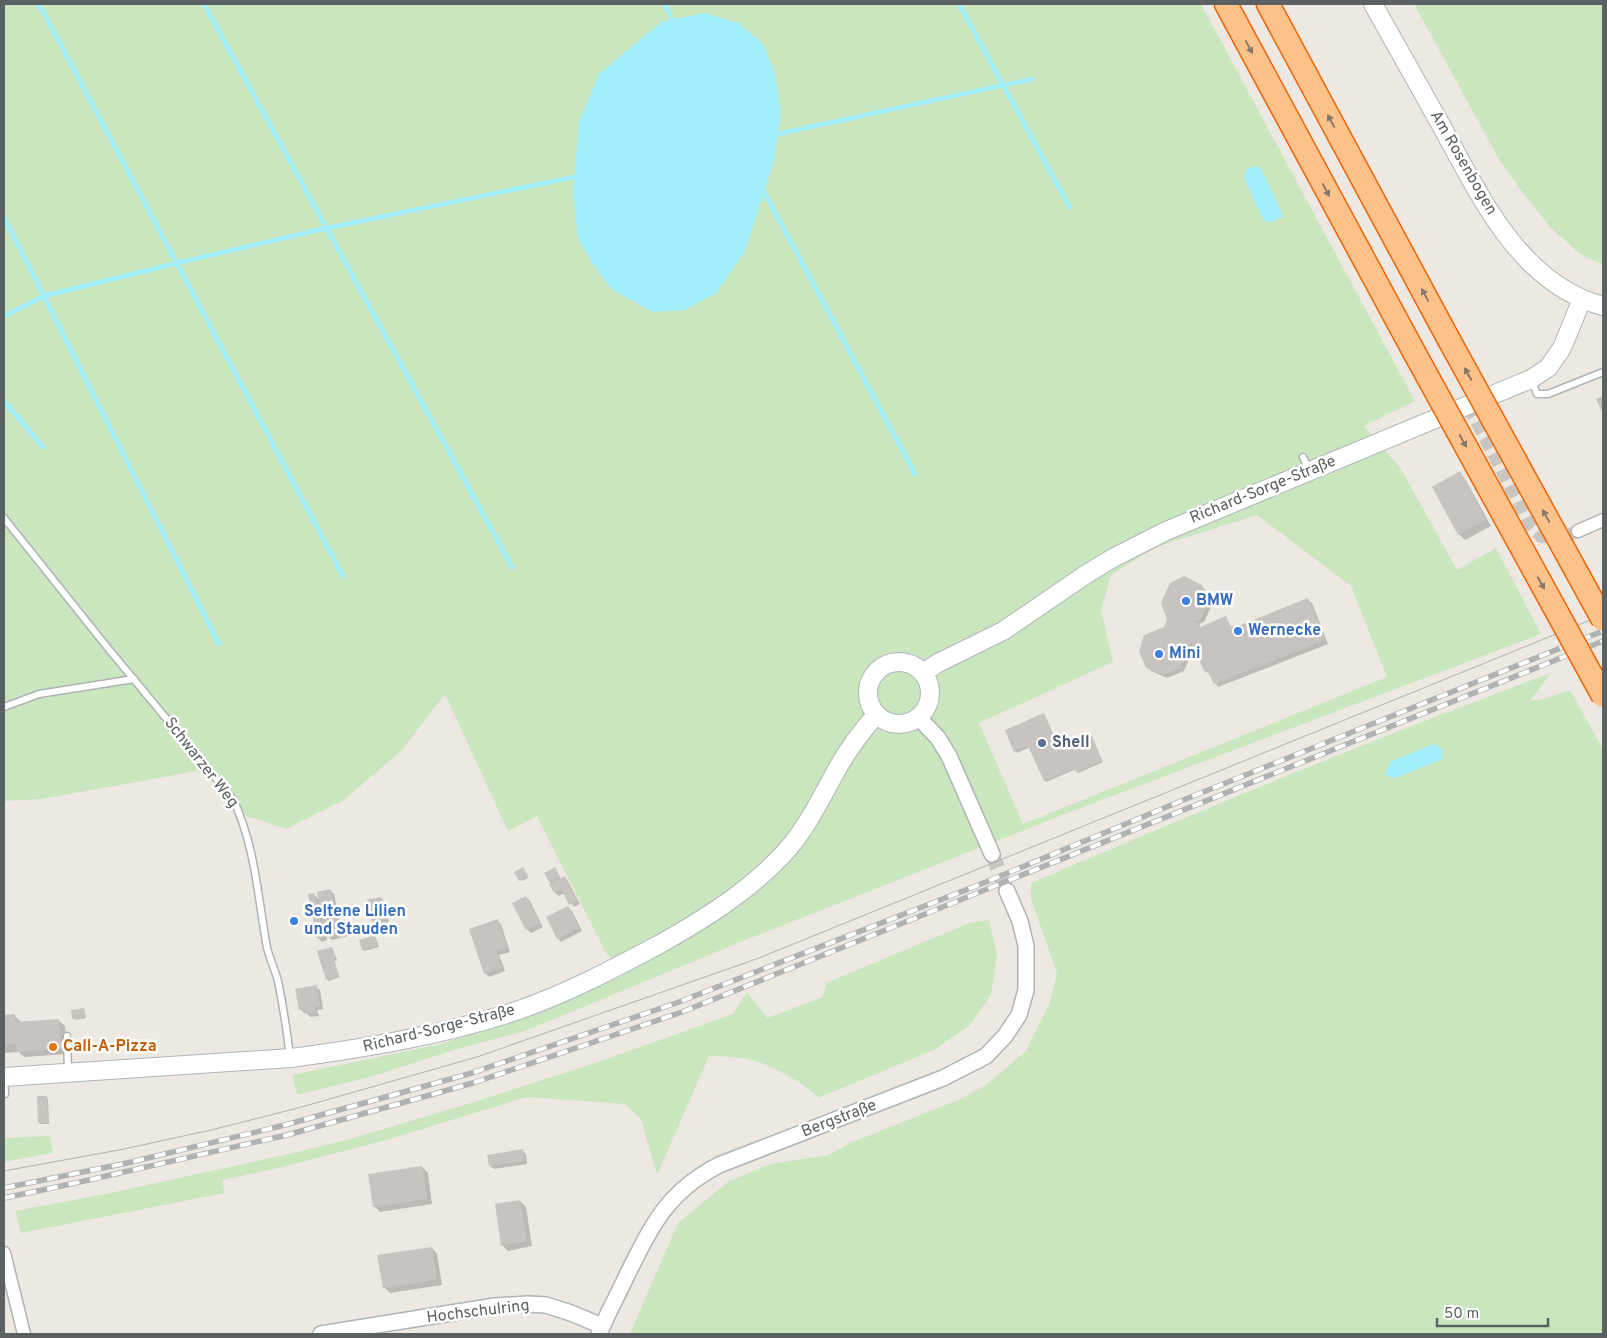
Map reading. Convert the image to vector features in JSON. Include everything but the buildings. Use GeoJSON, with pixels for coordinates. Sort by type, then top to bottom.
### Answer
{"type":"FeatureCollection","features":[{"type":"Feature","properties":{"kind":"highway"},"geometry":{"type":"LineString","coordinates":[[1226,4],[1603,696]]}},
{"type":"Feature","properties":{"kind":"highway"},"geometry":{"type":"LineString","coordinates":[[1268,4],[1603,620]]}},
{"type":"Feature","properties":{"kind":"main road","name":"Am Rosenbogen"},"geometry":{"type":"LineString","coordinates":[[1373,4],[1468,174],[1504,232],[1544,275],[1568,292],[1603,306]]}},
{"type":"Feature","properties":{"kind":"main road","name":"Richard-Sorge-Straße"},"geometry":{"type":"LineString","coordinates":[[923,673],[938,663],[1003,631],[1085,575],[1141,543],[1306,464],[1531,379],[1548,368],[1562,348],[1582,299]]}},
{"type":"Feature","properties":{"kind":"main road"},"geometry":{"type":"LineString","coordinates":[[899,662],[908,663],[923,673],[931,691],[930,701],[926,710],[919,718],[911,723],[902,725],[883,721],[876,715],[871,707],[868,690],[870,681],[882,667],[899,662]]}},
{"type":"Feature","properties":{"kind":"main road","name":"Richard-Sorge-Straße"},"geometry":{"type":"LineString","coordinates":[[4,1083],[68,1073],[291,1058],[360,1048],[437,1032],[517,1011],[595,977],[700,921],[726,905],[770,869],[788,849],[813,814],[845,756],[876,715]]}},
{"type":"Feature","properties":{"kind":"street"},"geometry":{"type":"LineString","coordinates":[[1578,531],[1603,520]]}},
{"type":"Feature","properties":{"kind":"street"},"geometry":{"type":"LineString","coordinates":[[919,718],[938,738],[949,756],[992,854]]}},
{"type":"Feature","properties":{"kind":"street","name":"Bergstraße"},"geometry":{"type":"LineString","coordinates":[[601,1330],[649,1230],[681,1190],[702,1174],[719,1165],[944,1078],[986,1056],[1005,1036],[1019,1015],[1026,990],[1026,946],[1020,921],[1007,891]]}},
{"type":"Feature","properties":{"kind":"street"},"geometry":{"type":"LineString","coordinates":[[4,1253],[24,1334]]}},
{"type":"Feature","properties":{"kind":"street","name":"Hochschulring"},"geometry":{"type":"LineString","coordinates":[[321,1334],[495,1306],[528,1304],[546,1305],[571,1312],[601,1330]]}},
{"type":"Feature","properties":{"kind":"lane"},"geometry":{"type":"LineString","coordinates":[[1531,379],[1537,394],[1548,394],[1603,372]]}},
{"type":"Feature","properties":{"kind":"lane","name":"Schwarzer Weg"},"geometry":{"type":"LineString","coordinates":[[4,518],[233,799],[243,820],[257,884],[268,951],[282,1001],[291,1058]]}},
{"type":"Feature","properties":{"kind":"lane"},"geometry":{"type":"LineString","coordinates":[[4,707],[39,694],[134,679]]}},
{"type":"Feature","properties":{"kind":"lane"},"geometry":{"type":"LineString","coordinates":[[67,1036],[68,1073]]}},
{"type":"Feature","properties":{"kind":"green space"},"geometry":{"type":"Polygon","coordinates":[[[4,4],[1201,4],[1415,401],[1364,426],[1401,469],[1457,570],[1496,548],[1541,634],[1078,809],[743,941],[525,1031],[454,1050],[370,1077],[297,1095],[292,1075],[441,1044],[546,1009],[623,975],[605,951],[537,816],[508,831],[445,694],[402,750],[344,800],[286,829],[241,814],[219,787],[197,771],[42,799],[4,801],[4,4]],[[738,23],[611,289],[653,312],[745,251],[755,215],[775,74],[763,44],[738,23]],[[1257,515],[1156,547],[1111,575],[1101,610],[1113,662],[979,723],[1023,824],[1387,677],[1351,586],[1257,515]]]}},
{"type":"Feature","properties":{"kind":"green space"},"geometry":{"type":"Polygon","coordinates":[[[1414,4],[1603,4],[1603,265],[1580,254],[1550,227],[1526,197],[1500,161],[1414,4]]]}},
{"type":"Feature","properties":{"kind":"green space"},"geometry":{"type":"Polygon","coordinates":[[[1551,673],[1530,701],[1544,699],[1570,690],[1603,749],[1603,1334],[630,1334],[678,1223],[729,1181],[770,1164],[829,1155],[850,1143],[958,1100],[986,1085],[1025,1052],[1049,1005],[1057,973],[1031,899],[1031,883],[1290,775],[1551,673]]]}},
{"type":"Feature","properties":{"kind":"green space"},"geometry":{"type":"Polygon","coordinates":[[[989,920],[997,954],[991,995],[969,1026],[934,1050],[818,1098],[796,1080],[765,1064],[743,1058],[709,1056],[657,1175],[641,1119],[625,1104],[527,1097],[386,1140],[283,1167],[222,1180],[225,1193],[21,1233],[15,1211],[115,1192],[280,1156],[350,1139],[471,1103],[595,1063],[733,1014],[747,992],[767,1018],[823,997],[826,983],[969,923],[989,920]]]}},
{"type":"Feature","properties":{"kind":"green space"},"geometry":{"type":"Polygon","coordinates":[[[50,1136],[53,1153],[4,1162],[4,1138],[50,1136]]]}},
{"type":"Feature","properties":{"kind":"water"},"geometry":{"type":"Polygon","coordinates":[[[705,13],[738,23],[763,44],[775,74],[781,113],[774,160],[745,251],[716,293],[685,310],[653,312],[611,289],[592,263],[578,238],[573,193],[579,122],[599,74],[661,22],[705,13]]]}},
{"type":"Feature","properties":{"kind":"water"},"geometry":{"type":"Polygon","coordinates":[[[1255,166],[1261,169],[1281,211],[1282,217],[1272,222],[1264,221],[1244,178],[1246,170],[1255,166]]]}},
{"type":"Feature","properties":{"kind":"water"},"geometry":{"type":"Polygon","coordinates":[[[1434,744],[1442,749],[1442,759],[1395,778],[1385,775],[1390,762],[1434,744]]]}},
{"type":"Feature","properties":{"kind":"waterway"},"geometry":{"type":"LineString","coordinates":[[39,4],[343,576]]}},
{"type":"Feature","properties":{"kind":"waterway"},"geometry":{"type":"LineString","coordinates":[[204,4],[512,567]]}},
{"type":"Feature","properties":{"kind":"waterway"},"geometry":{"type":"LineString","coordinates":[[664,4],[674,23]]}},
{"type":"Feature","properties":{"kind":"waterway"},"geometry":{"type":"LineString","coordinates":[[959,4],[1070,208]]}},
{"type":"Feature","properties":{"kind":"waterway"},"geometry":{"type":"LineString","coordinates":[[773,135],[1032,79]]}},
{"type":"Feature","properties":{"kind":"waterway"},"geometry":{"type":"LineString","coordinates":[[4,316],[44,296],[177,263],[327,228],[579,176]]}},
{"type":"Feature","properties":{"kind":"waterway"},"geometry":{"type":"LineString","coordinates":[[761,186],[915,474]]}},
{"type":"Feature","properties":{"kind":"waterway"},"geometry":{"type":"LineString","coordinates":[[4,217],[219,644]]}},
{"type":"Feature","properties":{"kind":"waterway"},"geometry":{"type":"LineString","coordinates":[[4,401],[43,447]]}},
{"type":"Feature","properties":{"kind":"tunnel"},"geometry":{"type":"LineString","coordinates":[[1468,406],[1529,524],[1541,537],[1558,539],[1578,531]]}},
{"type":"Feature","properties":{"kind":"tunnel"},"geometry":{"type":"LineString","coordinates":[[992,854],[1007,891]]}},
{"type":"Feature","properties":{"kind":"tram line"},"geometry":{"type":"LineString","coordinates":[[4,1171],[124,1149],[211,1130],[298,1108],[477,1057],[759,958],[1603,615]]}},
{"type":"Feature","properties":{"kind":"railway"},"geometry":{"type":"LineString","coordinates":[[4,1188],[127,1163],[285,1125],[472,1073],[679,1002],[981,884],[1181,801],[1603,631]]}},
{"type":"Feature","properties":{"kind":"railway"},"geometry":{"type":"LineString","coordinates":[[4,1198],[287,1135],[473,1083],[682,1012],[1603,641]]}},
{"type":"Feature","properties":{"kind":"place","name":"BMW"},"geometry":{"type":"Point","coordinates":[1186,601]}},
{"type":"Feature","properties":{"kind":"place","name":"Wernecke"},"geometry":{"type":"Point","coordinates":[1238,631]}},
{"type":"Feature","properties":{"kind":"place","name":"Mini"},"geometry":{"type":"Point","coordinates":[1159,654]}},
{"type":"Feature","properties":{"kind":"place","name":"Shell"},"geometry":{"type":"Point","coordinates":[1042,743]}},
{"type":"Feature","properties":{"kind":"place","name":"Seltene Lilien und Stauden"},"geometry":{"type":"Point","coordinates":[294,921]}},
{"type":"Feature","properties":{"kind":"place","name":"Call-A-Pizza"},"geometry":{"type":"Point","coordinates":[53,1047]}}]}
